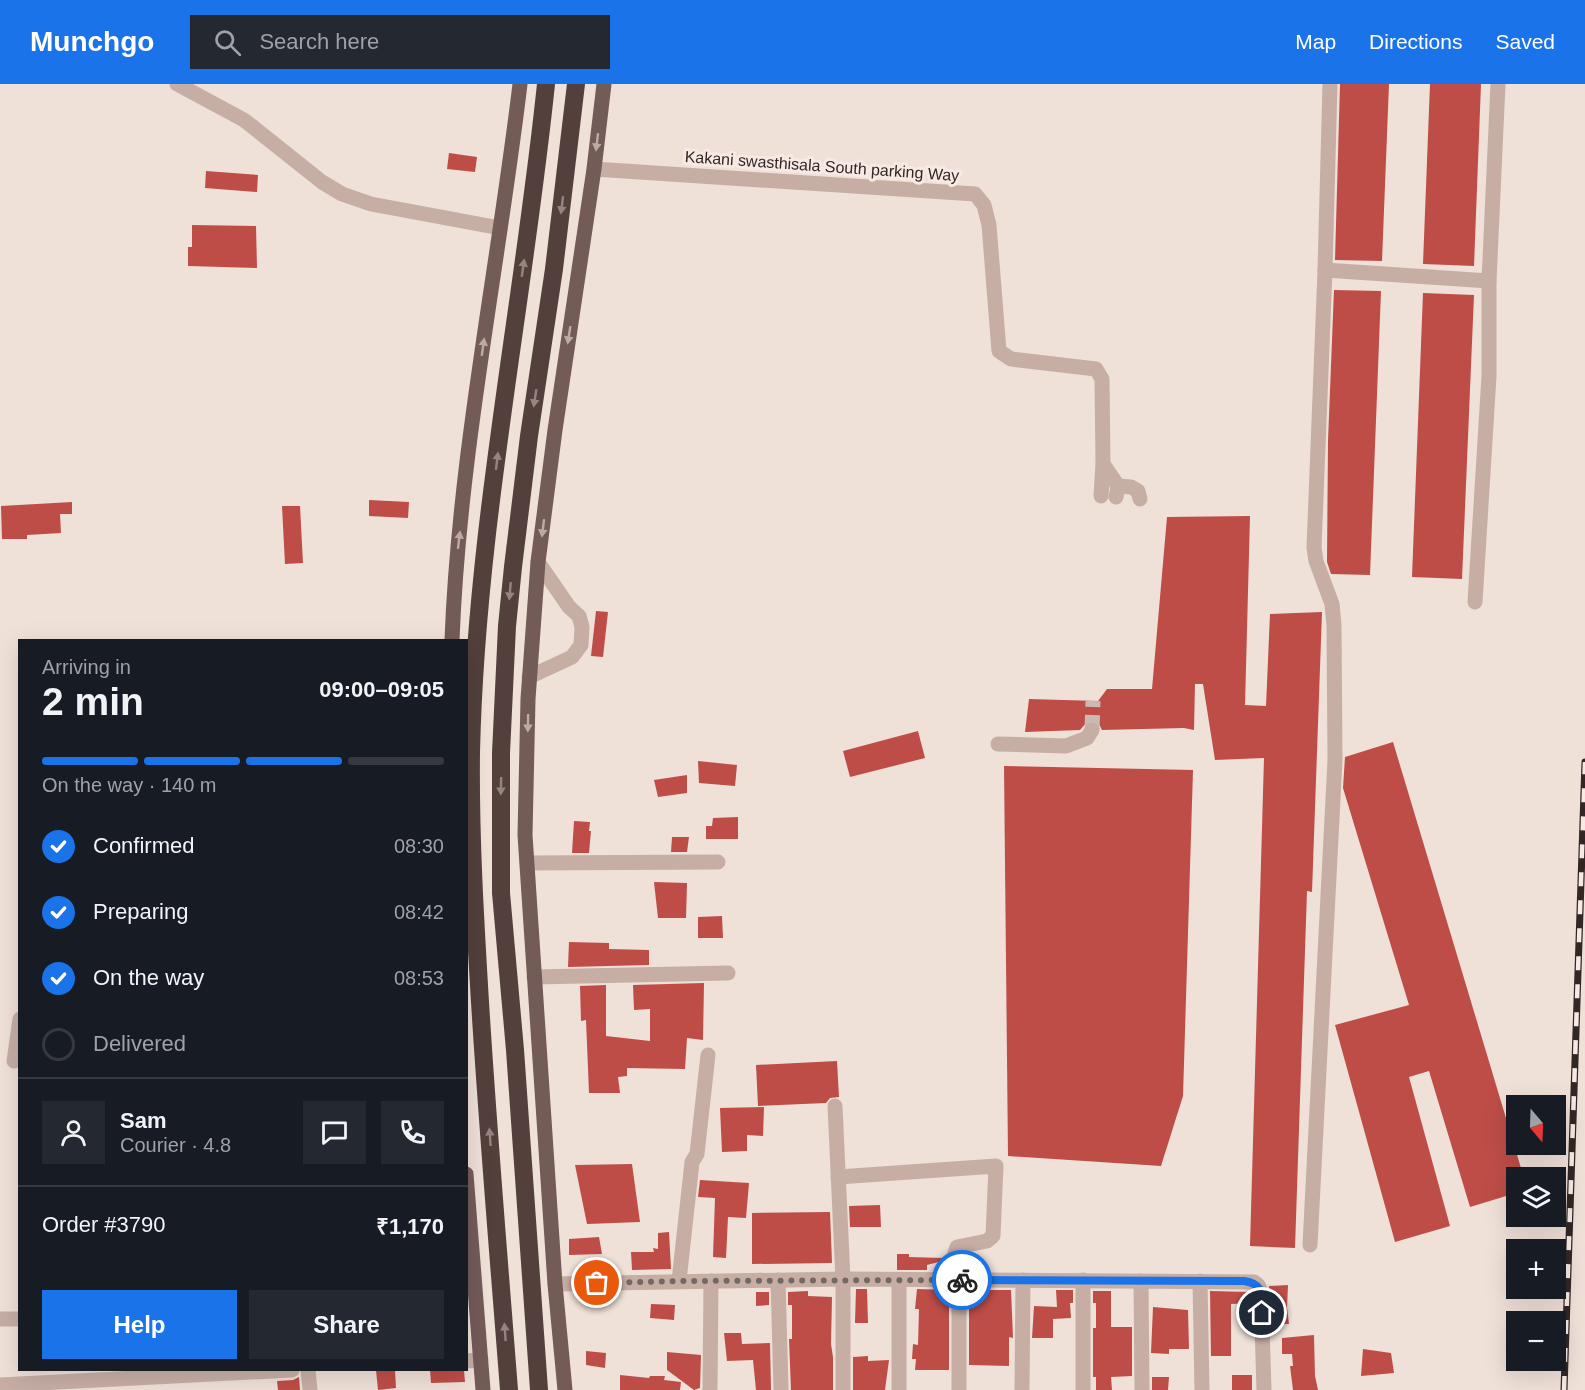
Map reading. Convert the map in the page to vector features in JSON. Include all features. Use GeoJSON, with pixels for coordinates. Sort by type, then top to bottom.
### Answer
{"type":"FeatureCollection","features":[{"type":"Feature","properties":{"kind":"highway"},"geometry":{"type":"LineString","coordinates":[[509,1390],[473,881],[471,752],[478,623],[506,385],[546,84]]}},
{"type":"Feature","properties":{"kind":"highway"},"geometry":{"type":"LineString","coordinates":[[539,1390],[516,1062],[501,893],[501,753],[507,626],[513,567],[529,436],[556,258],[576,84]]}},
{"type":"Feature","properties":{"kind":"main road"},"geometry":{"type":"LineString","coordinates":[[452,639],[454,580],[480,365],[520,84]]}},
{"type":"Feature","properties":{"kind":"main road"},"geometry":{"type":"LineString","coordinates":[[565,1390],[555,1284],[525,835],[529,678],[538,562],[604,84]]}},
{"type":"Feature","properties":{"kind":"main road"},"geometry":{"type":"LineString","coordinates":[[468,1225],[474,1361],[483,1390]]}},
{"type":"Feature","properties":{"kind":"street"},"geometry":{"type":"LineString","coordinates":[[177,84],[244,120],[322,182],[342,194],[371,204],[500,228]]}},
{"type":"Feature","properties":{"kind":"street"},"geometry":{"type":"LineString","coordinates":[[1310,1245],[1335,760],[1335,625],[1332,604],[1318,569],[1314,548],[1330,84]]}},
{"type":"Feature","properties":{"kind":"street"},"geometry":{"type":"LineString","coordinates":[[1474,602],[1489,376],[1489,281],[1498,84]]}},
{"type":"Feature","properties":{"kind":"street","name":"Kakani swasthisala South parking Way"},"geometry":{"type":"LineString","coordinates":[[594,169],[975,194],[984,205],[989,225],[999,351],[1011,359],[1096,369],[1102,379],[1103,464],[1112,493],[1131,487],[1138,491],[1140,499]]}},
{"type":"Feature","properties":{"kind":"street"},"geometry":{"type":"LineString","coordinates":[[1325,270],[1489,281]]}},
{"type":"Feature","properties":{"kind":"street"},"geometry":{"type":"LineString","coordinates":[[529,678],[572,657],[582,645],[582,627],[579,616],[569,607],[538,562]]}},
{"type":"Feature","properties":{"kind":"street"},"geometry":{"type":"LineString","coordinates":[[998,744],[1066,746],[1087,738],[1092,730]]}},
{"type":"Feature","properties":{"kind":"street"},"geometry":{"type":"LineString","coordinates":[[527,863],[718,862]]}},
{"type":"Feature","properties":{"kind":"street"},"geometry":{"type":"LineString","coordinates":[[534,977],[728,973]]}},
{"type":"Feature","properties":{"kind":"street"},"geometry":{"type":"LineString","coordinates":[[11,1061],[18,1028]]}},
{"type":"Feature","properties":{"kind":"street"},"geometry":{"type":"LineString","coordinates":[[679,1281],[692,1162],[697,1154],[708,1054]]}},
{"type":"Feature","properties":{"kind":"street"},"geometry":{"type":"LineString","coordinates":[[835,1106],[842,1177],[843,1390]]}},
{"type":"Feature","properties":{"kind":"street"},"geometry":{"type":"LineString","coordinates":[[842,1177],[996,1166],[993,1236],[987,1241],[957,1247],[948,1274],[951,1279],[959,1390]]}},
{"type":"Feature","properties":{"kind":"street"},"geometry":{"type":"LineString","coordinates":[[555,1284],[843,1279],[1254,1282],[1261,1293],[1264,1390]]}},
{"type":"Feature","properties":{"kind":"street"},"geometry":{"type":"LineString","coordinates":[[778,1280],[781,1390]]}},
{"type":"Feature","properties":{"kind":"street"},"geometry":{"type":"LineString","coordinates":[[899,1280],[899,1390]]}},
{"type":"Feature","properties":{"kind":"street"},"geometry":{"type":"LineString","coordinates":[[1022,1390],[1023,1280]]}},
{"type":"Feature","properties":{"kind":"street"},"geometry":{"type":"LineString","coordinates":[[1083,1280],[1083,1390]]}},
{"type":"Feature","properties":{"kind":"street"},"geometry":{"type":"LineString","coordinates":[[710,1390],[711,1281]]}},
{"type":"Feature","properties":{"kind":"street"},"geometry":{"type":"LineString","coordinates":[[1141,1281],[1142,1390]]}},
{"type":"Feature","properties":{"kind":"street"},"geometry":{"type":"LineString","coordinates":[[1200,1281],[1202,1390]]}},
{"type":"Feature","properties":{"kind":"street"},"geometry":{"type":"LineString","coordinates":[[0,1319],[18,1319]]}},
{"type":"Feature","properties":{"kind":"street"},"geometry":{"type":"LineString","coordinates":[[0,1385],[162,1383],[282,1371]]}},
{"type":"Feature","properties":{"kind":"street"},"geometry":{"type":"LineString","coordinates":[[308,1371],[310,1390]]}},
{"type":"Feature","properties":{"kind":"building"},"geometry":{"type":"Polygon","coordinates":[[[1340,84],[1389,84],[1382,261],[1335,260],[1340,84]]]}},
{"type":"Feature","properties":{"kind":"building"},"geometry":{"type":"Polygon","coordinates":[[[1430,84],[1481,84],[1474,266],[1423,264],[1430,84]]]}},
{"type":"Feature","properties":{"kind":"building"},"geometry":{"type":"Polygon","coordinates":[[[449,153],[477,157],[475,172],[447,169],[449,153]]]}},
{"type":"Feature","properties":{"kind":"building"},"geometry":{"type":"Polygon","coordinates":[[[206,171],[258,175],[257,192],[205,188],[206,171]]]}},
{"type":"Feature","properties":{"kind":"building"},"geometry":{"type":"Polygon","coordinates":[[[192,225],[256,226],[257,268],[188,266],[188,247],[192,247],[192,225]]]}},
{"type":"Feature","properties":{"kind":"building"},"geometry":{"type":"Polygon","coordinates":[[[1334,290],[1381,291],[1370,575],[1331,574],[1327,562],[1328,441],[1334,290]]]}},
{"type":"Feature","properties":{"kind":"building"},"geometry":{"type":"Polygon","coordinates":[[[1423,293],[1474,295],[1462,579],[1412,577],[1423,293]]]}},
{"type":"Feature","properties":{"kind":"building"},"geometry":{"type":"Polygon","coordinates":[[[369,500],[409,502],[408,518],[369,516],[369,500]]]}},
{"type":"Feature","properties":{"kind":"building"},"geometry":{"type":"Polygon","coordinates":[[[72,502],[72,514],[60,514],[61,533],[27,535],[27,539],[2,539],[1,506],[72,502]]]}},
{"type":"Feature","properties":{"kind":"building"},"geometry":{"type":"Polygon","coordinates":[[[282,506],[300,506],[303,563],[285,564],[282,506]]]}},
{"type":"Feature","properties":{"kind":"building"},"geometry":{"type":"Polygon","coordinates":[[[1250,516],[1245,705],[1266,706],[1270,614],[1322,612],[1312,892],[1307,891],[1295,1248],[1250,1246],[1264,758],[1215,760],[1203,684],[1195,684],[1194,730],[1184,728],[1102,730],[1098,722],[1092,720],[1080,730],[1025,732],[1029,699],[1098,701],[1107,689],[1152,689],[1167,517],[1250,516]]]}},
{"type":"Feature","properties":{"kind":"building"},"geometry":{"type":"Polygon","coordinates":[[[596,611],[608,612],[603,657],[591,656],[596,611]]]}},
{"type":"Feature","properties":{"kind":"building"},"geometry":{"type":"Polygon","coordinates":[[[918,731],[925,758],[850,777],[843,751],[918,731]]]}},
{"type":"Feature","properties":{"kind":"building"},"geometry":{"type":"Polygon","coordinates":[[[1393,742],[1506,1118],[1506,1155],[1517,1155],[1521,1167],[1506,1167],[1506,1196],[1470,1207],[1429,1071],[1409,1077],[1450,1226],[1395,1242],[1335,1025],[1409,1005],[1343,788],[1345,757],[1393,742]]]}},
{"type":"Feature","properties":{"kind":"building"},"geometry":{"type":"Polygon","coordinates":[[[698,761],[737,765],[735,786],[699,783],[698,761]]]}},
{"type":"Feature","properties":{"kind":"building"},"geometry":{"type":"Polygon","coordinates":[[[1004,766],[1193,770],[1183,1096],[1161,1166],[1008,1156],[1004,766]]]}},
{"type":"Feature","properties":{"kind":"building"},"geometry":{"type":"Polygon","coordinates":[[[687,775],[687,793],[658,797],[654,780],[687,775]]]}},
{"type":"Feature","properties":{"kind":"building"},"geometry":{"type":"Polygon","coordinates":[[[738,817],[738,839],[706,839],[706,826],[712,826],[713,818],[738,817]]]}},
{"type":"Feature","properties":{"kind":"building"},"geometry":{"type":"Polygon","coordinates":[[[574,821],[590,822],[589,853],[572,853],[574,821]]]}},
{"type":"Feature","properties":{"kind":"building"},"geometry":{"type":"Polygon","coordinates":[[[672,837],[689,837],[687,852],[671,852],[672,837]]]}},
{"type":"Feature","properties":{"kind":"building"},"geometry":{"type":"Polygon","coordinates":[[[654,882],[687,883],[686,918],[658,918],[654,882]]]}},
{"type":"Feature","properties":{"kind":"building"},"geometry":{"type":"Polygon","coordinates":[[[722,916],[723,938],[698,938],[698,917],[722,916]]]}},
{"type":"Feature","properties":{"kind":"building"},"geometry":{"type":"Polygon","coordinates":[[[569,942],[609,943],[609,949],[649,950],[649,965],[568,967],[569,942]]]}},
{"type":"Feature","properties":{"kind":"building"},"geometry":{"type":"Polygon","coordinates":[[[704,983],[703,1040],[687,1038],[685,1069],[627,1068],[627,1076],[618,1077],[620,1093],[589,1093],[586,1020],[581,1021],[580,986],[606,985],[606,1036],[650,1041],[650,1009],[634,1010],[633,985],[704,983]]]}},
{"type":"Feature","properties":{"kind":"building"},"geometry":{"type":"Polygon","coordinates":[[[837,1061],[839,1097],[830,1098],[826,1103],[758,1106],[756,1065],[837,1061]]]}},
{"type":"Feature","properties":{"kind":"building"},"geometry":{"type":"Polygon","coordinates":[[[764,1107],[763,1136],[747,1135],[747,1151],[722,1152],[720,1108],[764,1107]]]}},
{"type":"Feature","properties":{"kind":"building"},"geometry":{"type":"Polygon","coordinates":[[[632,1164],[640,1222],[587,1224],[575,1165],[632,1164]]]}},
{"type":"Feature","properties":{"kind":"building"},"geometry":{"type":"Polygon","coordinates":[[[700,1180],[749,1183],[746,1218],[728,1217],[726,1258],[713,1257],[715,1198],[698,1197],[700,1180]]]}},
{"type":"Feature","properties":{"kind":"building"},"geometry":{"type":"Polygon","coordinates":[[[880,1205],[881,1227],[850,1227],[849,1206],[880,1205]]]}},
{"type":"Feature","properties":{"kind":"building"},"geometry":{"type":"Polygon","coordinates":[[[830,1212],[832,1263],[752,1264],[752,1213],[830,1212]]]}},
{"type":"Feature","properties":{"kind":"building"},"geometry":{"type":"Polygon","coordinates":[[[669,1232],[671,1269],[632,1270],[631,1252],[654,1252],[653,1248],[658,1249],[658,1233],[669,1232]]]}},
{"type":"Feature","properties":{"kind":"building"},"geometry":{"type":"Polygon","coordinates":[[[599,1237],[602,1254],[569,1255],[569,1239],[599,1237]]]}},
{"type":"Feature","properties":{"kind":"building"},"geometry":{"type":"Polygon","coordinates":[[[897,1254],[909,1254],[909,1257],[943,1258],[942,1261],[927,1265],[927,1270],[897,1270],[897,1254]]]}},
{"type":"Feature","properties":{"kind":"building"},"geometry":{"type":"Polygon","coordinates":[[[1288,1285],[1289,1324],[1272,1324],[1269,1286],[1288,1285]]]}},
{"type":"Feature","properties":{"kind":"building"},"geometry":{"type":"Polygon","coordinates":[[[856,1289],[867,1289],[868,1323],[855,1323],[856,1289]]]}},
{"type":"Feature","properties":{"kind":"building"},"geometry":{"type":"Polygon","coordinates":[[[917,1289],[949,1290],[949,1370],[915,1370],[916,1359],[912,1359],[913,1344],[918,1345],[919,1309],[915,1309],[917,1289]]]}},
{"type":"Feature","properties":{"kind":"building"},"geometry":{"type":"Polygon","coordinates":[[[969,1290],[1011,1290],[1013,1338],[1009,1337],[1009,1366],[969,1365],[969,1290]]]}},
{"type":"Feature","properties":{"kind":"building"},"geometry":{"type":"Polygon","coordinates":[[[1056,1290],[1073,1290],[1073,1303],[1070,1303],[1071,1318],[1053,1319],[1053,1338],[1032,1338],[1034,1306],[1057,1307],[1056,1290]]]}},
{"type":"Feature","properties":{"kind":"building"},"geometry":{"type":"Polygon","coordinates":[[[808,1291],[808,1296],[832,1297],[833,1390],[791,1390],[789,1339],[792,1339],[792,1305],[788,1305],[788,1292],[808,1291]]]}},
{"type":"Feature","properties":{"kind":"building"},"geometry":{"type":"Polygon","coordinates":[[[1093,1291],[1111,1291],[1111,1327],[1132,1327],[1132,1376],[1111,1377],[1112,1390],[1096,1390],[1096,1377],[1093,1377],[1093,1328],[1096,1328],[1096,1303],[1093,1303],[1093,1291]]]}},
{"type":"Feature","properties":{"kind":"building"},"geometry":{"type":"Polygon","coordinates":[[[1210,1291],[1250,1292],[1251,1295],[1252,1303],[1231,1304],[1231,1356],[1211,1356],[1210,1291]]]}},
{"type":"Feature","properties":{"kind":"building"},"geometry":{"type":"Polygon","coordinates":[[[756,1292],[769,1292],[769,1305],[756,1306],[756,1292]]]}},
{"type":"Feature","properties":{"kind":"building"},"geometry":{"type":"Polygon","coordinates":[[[651,1304],[675,1305],[674,1320],[650,1318],[651,1304]]]}},
{"type":"Feature","properties":{"kind":"building"},"geometry":{"type":"Polygon","coordinates":[[[1153,1307],[1188,1310],[1189,1349],[1169,1349],[1169,1354],[1151,1353],[1153,1307]]]}},
{"type":"Feature","properties":{"kind":"building"},"geometry":{"type":"Polygon","coordinates":[[[724,1333],[741,1333],[742,1344],[770,1343],[771,1390],[756,1390],[753,1360],[727,1361],[724,1333]]]}},
{"type":"Feature","properties":{"kind":"building"},"geometry":{"type":"Polygon","coordinates":[[[1314,1335],[1315,1376],[1318,1390],[1293,1390],[1290,1366],[1293,1366],[1292,1354],[1282,1354],[1282,1338],[1314,1335]]]}},
{"type":"Feature","properties":{"kind":"building"},"geometry":{"type":"Polygon","coordinates":[[[1363,1349],[1391,1353],[1394,1373],[1361,1376],[1363,1349]]]}},
{"type":"Feature","properties":{"kind":"building"},"geometry":{"type":"Polygon","coordinates":[[[586,1351],[606,1353],[605,1368],[586,1365],[586,1351]]]}},
{"type":"Feature","properties":{"kind":"building"},"geometry":{"type":"Polygon","coordinates":[[[667,1352],[701,1355],[700,1388],[694,1390],[667,1370],[667,1352]]]}},
{"type":"Feature","properties":{"kind":"building"},"geometry":{"type":"Polygon","coordinates":[[[868,1356],[868,1361],[889,1360],[885,1390],[853,1390],[853,1357],[868,1356]]]}},
{"type":"Feature","properties":{"kind":"building"},"geometry":{"type":"Polygon","coordinates":[[[376,1371],[395,1371],[396,1388],[378,1390],[376,1371]]]}},
{"type":"Feature","properties":{"kind":"building"},"geometry":{"type":"Polygon","coordinates":[[[430,1371],[464,1371],[465,1382],[431,1383],[430,1371]]]}},
{"type":"Feature","properties":{"kind":"building"},"geometry":{"type":"Polygon","coordinates":[[[620,1375],[649,1378],[650,1376],[665,1376],[664,1380],[681,1382],[680,1390],[620,1390],[620,1375]]]}},
{"type":"Feature","properties":{"kind":"building"},"geometry":{"type":"Polygon","coordinates":[[[1232,1375],[1252,1375],[1252,1390],[1232,1390],[1232,1375]]]}},
{"type":"Feature","properties":{"kind":"building"},"geometry":{"type":"Polygon","coordinates":[[[299,1377],[300,1390],[278,1390],[277,1381],[293,1380],[299,1377]]]}},
{"type":"Feature","properties":{"kind":"building"},"geometry":{"type":"Polygon","coordinates":[[[1152,1377],[1169,1377],[1168,1390],[1152,1390],[1152,1377]]]}},
{"type":"Feature","properties":{"kind":"tunnel"},"geometry":{"type":"LineString","coordinates":[[1092,730],[1093,701]]}},
{"type":"Feature","properties":{"kind":"railway"},"geometry":{"type":"LineString","coordinates":[[1564,1390],[1585,762]]}},
{"type":"Feature","properties":{"kind":"way so far"},"geometry":{"type":"LineString","coordinates":[[597,1283],[843,1279],[962,1280]]}},
{"type":"Feature","properties":{"kind":"route"},"geometry":{"type":"LineString","coordinates":[[962,1280],[1254,1282],[1260,1289],[1262,1313]]}}]}
